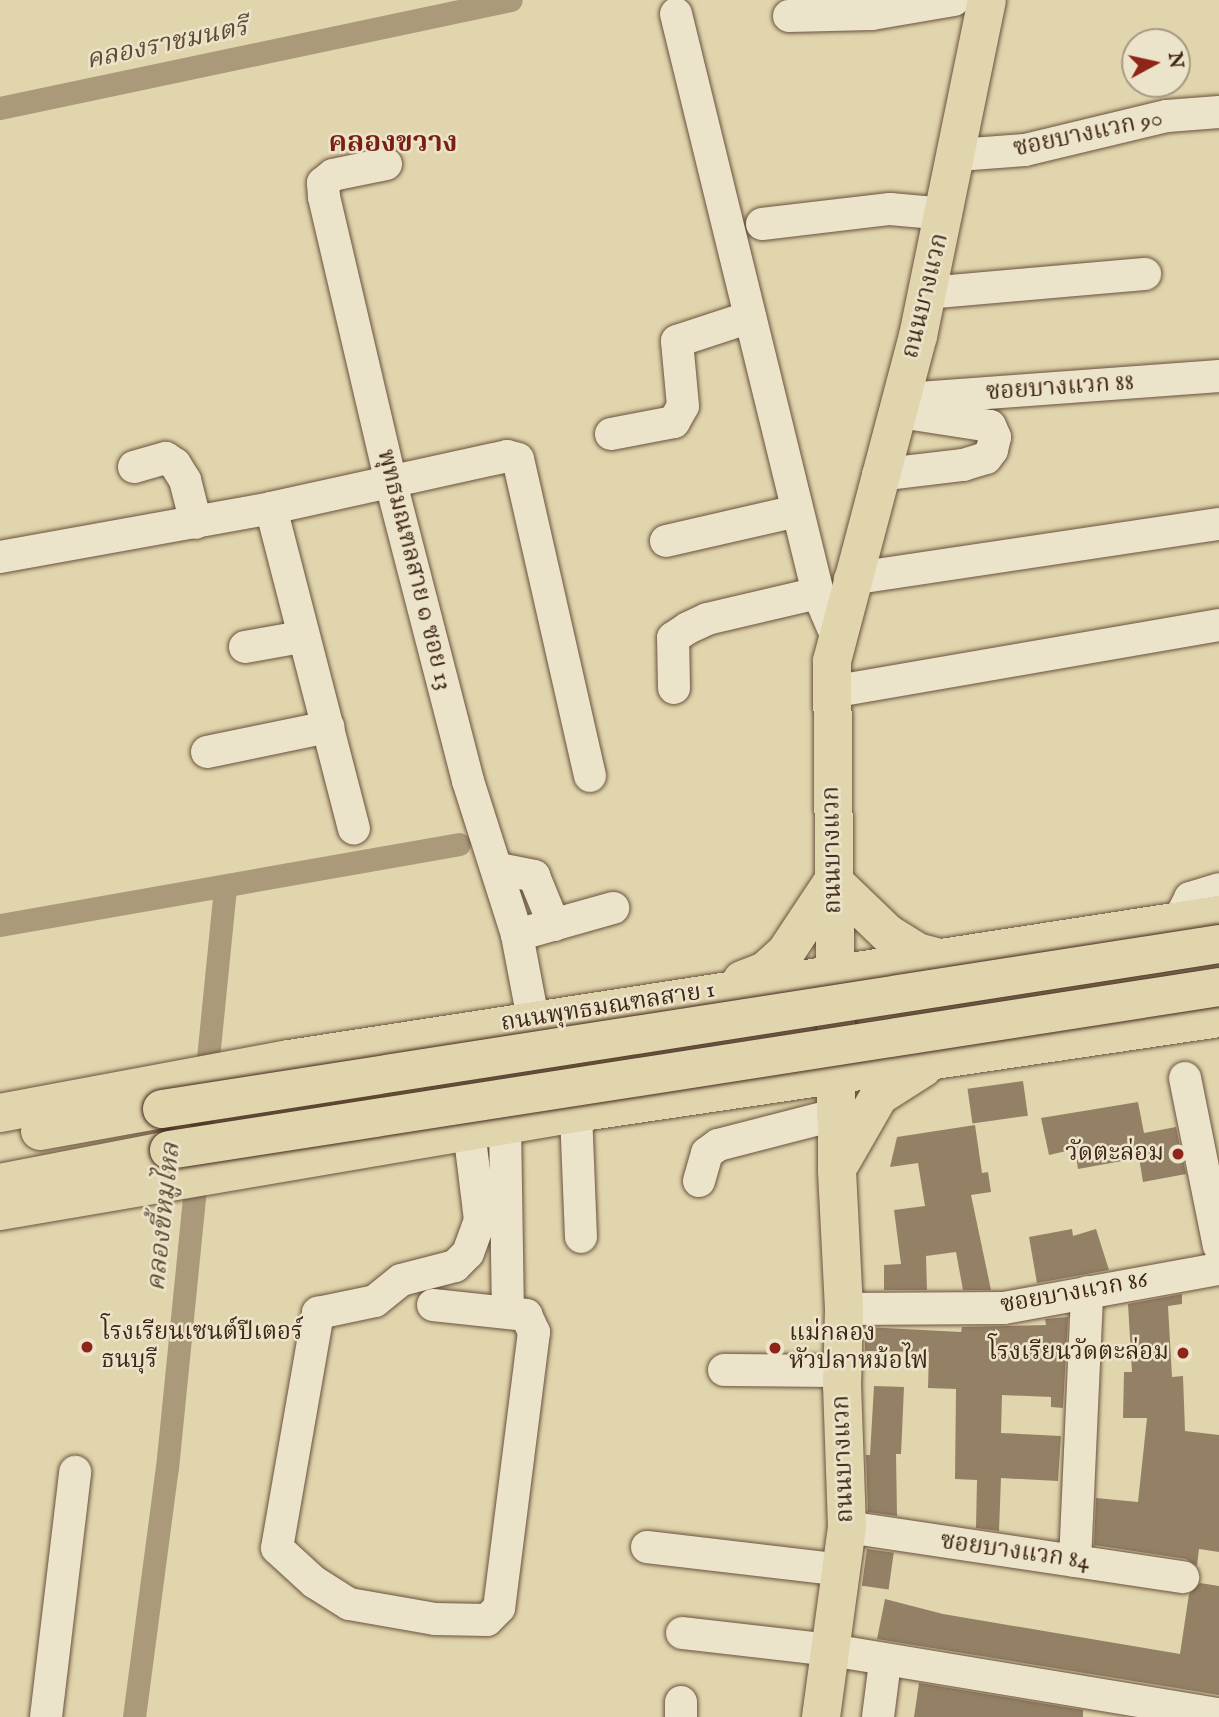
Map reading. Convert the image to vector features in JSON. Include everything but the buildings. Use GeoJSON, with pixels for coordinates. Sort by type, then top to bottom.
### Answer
{"type":"FeatureCollection","features":[{"type":"Feature","properties":{"kind":"main road","name":"ถนนบางแวก"},"geometry":{"type":"LineString","coordinates":[[821,1717],[847,1527],[842,1371],[844,1309],[836,1170],[839,1075],[831,692],[836,635],[834,586],[878,475],[927,293],[946,214],[987,0]]}},
{"type":"Feature","properties":{"kind":"main road"},"geometry":{"type":"LineString","coordinates":[[717,989],[765,971],[786,952],[833,881],[887,933],[918,952],[940,958]]}},
{"type":"Feature","properties":{"kind":"main road","name":"ถนนพุทธมณฑลสาย 1"},"geometry":{"type":"LineString","coordinates":[[0,1138],[289,1059],[717,989],[1219,915]]}},
{"type":"Feature","properties":{"kind":"main road"},"geometry":{"type":"LineString","coordinates":[[1054,941],[951,976],[929,1003],[931,1021],[971,1040],[1107,1035]]}},
{"type":"Feature","properties":{"kind":"main road","name":"ถนนพุทธมณฑลสาย 1"},"geometry":{"type":"LineString","coordinates":[[0,1113],[150,1097],[1219,944]]}},
{"type":"Feature","properties":{"kind":"main road"},"geometry":{"type":"LineString","coordinates":[[0,1184],[169,1150],[1219,987]]}},
{"type":"Feature","properties":{"kind":"main road"},"geometry":{"type":"LineString","coordinates":[[645,1001],[732,1004],[750,1010],[758,1033],[753,1054],[741,1071],[648,1103]]}},
{"type":"Feature","properties":{"kind":"main road"},"geometry":{"type":"LineString","coordinates":[[0,1211],[122,1187],[576,1113],[1219,1018]]}},
{"type":"Feature","properties":{"kind":"main road"},"geometry":{"type":"LineString","coordinates":[[836,1170],[879,1097],[934,1061]]}},
{"type":"Feature","properties":{"kind":"street"},"geometry":{"type":"LineString","coordinates":[[789,16],[842,17],[954,0]]}},
{"type":"Feature","properties":{"kind":"street"},"geometry":{"type":"LineString","coordinates":[[677,13],[797,511],[834,586]]}},
{"type":"Feature","properties":{"kind":"street","name":"ซอยบางแวก 90"},"geometry":{"type":"LineString","coordinates":[[958,155],[1035,148],[1143,121],[1219,112]]}},
{"type":"Feature","properties":{"kind":"street","name":"พุทธมณฑลสาย ๑ ซอย 13"},"geometry":{"type":"LineString","coordinates":[[386,164],[333,175],[323,183],[391,483],[468,781],[499,869],[517,935],[533,1019]]}},
{"type":"Feature","properties":{"kind":"street"},"geometry":{"type":"LineString","coordinates":[[762,224],[890,209],[946,214]]}},
{"type":"Feature","properties":{"kind":"street"},"geometry":{"type":"LineString","coordinates":[[927,293],[1145,274]]}},
{"type":"Feature","properties":{"kind":"street"},"geometry":{"type":"LineString","coordinates":[[611,434],[674,422],[683,406],[677,341],[750,317]]}},
{"type":"Feature","properties":{"kind":"street","name":"ซอยบางแวก 88"},"geometry":{"type":"LineString","coordinates":[[898,403],[919,398],[1219,376]]}},
{"type":"Feature","properties":{"kind":"street"},"geometry":{"type":"LineString","coordinates":[[878,475],[963,465],[986,458],[992,450],[995,437],[990,426],[898,403]]}},
{"type":"Feature","properties":{"kind":"street"},"geometry":{"type":"LineString","coordinates":[[2,550],[196,523],[507,456],[518,459],[524,471],[590,776]]}},
{"type":"Feature","properties":{"kind":"street"},"geometry":{"type":"LineString","coordinates":[[134,467],[166,458],[175,464],[185,480],[196,523]]}},
{"type":"Feature","properties":{"kind":"street"},"geometry":{"type":"LineString","coordinates":[[271,508],[301,637],[354,828]]}},
{"type":"Feature","properties":{"kind":"street"},"geometry":{"type":"LineString","coordinates":[[666,541],[797,511]]}},
{"type":"Feature","properties":{"kind":"street"},"geometry":{"type":"LineString","coordinates":[[674,688],[673,638],[707,619],[834,586],[1167,528],[1219,524]]}},
{"type":"Feature","properties":{"kind":"street"},"geometry":{"type":"LineString","coordinates":[[831,692],[1219,625]]}},
{"type":"Feature","properties":{"kind":"street"},"geometry":{"type":"LineString","coordinates":[[244,647],[301,637]]}},
{"type":"Feature","properties":{"kind":"street"},"geometry":{"type":"LineString","coordinates":[[207,752],[328,727]]}},
{"type":"Feature","properties":{"kind":"street"},"geometry":{"type":"LineString","coordinates":[[499,869],[534,877],[554,925]]}},
{"type":"Feature","properties":{"kind":"street"},"geometry":{"type":"LineString","coordinates":[[1178,922],[1190,898],[1219,889]]}},
{"type":"Feature","properties":{"kind":"street"},"geometry":{"type":"LineString","coordinates":[[517,935],[613,908]]}},
{"type":"Feature","properties":{"kind":"street"},"geometry":{"type":"LineString","coordinates":[[1185,1077],[1219,1246]]}},
{"type":"Feature","properties":{"kind":"street"},"geometry":{"type":"LineString","coordinates":[[576,1113],[581,1237]]}},
{"type":"Feature","properties":{"kind":"street"},"geometry":{"type":"LineString","coordinates":[[699,1181],[707,1153],[718,1145],[838,1114]]}},
{"type":"Feature","properties":{"kind":"street"},"geometry":{"type":"LineString","coordinates":[[487,1128],[508,1311]]}},
{"type":"Feature","properties":{"kind":"street"},"geometry":{"type":"LineString","coordinates":[[433,1305],[526,1315],[534,1332],[495,1615],[487,1620],[435,1619],[349,1604],[314,1582],[277,1548],[316,1319],[324,1309],[375,1301],[401,1280],[456,1266],[468,1253],[480,1220],[487,1128]]}},
{"type":"Feature","properties":{"kind":"street","name":"ซอยบางแวก 86"},"geometry":{"type":"LineString","coordinates":[[844,1309],[1004,1308],[1219,1269]]}},
{"type":"Feature","properties":{"kind":"street"},"geometry":{"type":"LineString","coordinates":[[1074,1561],[1087,1292]]}},
{"type":"Feature","properties":{"kind":"street"},"geometry":{"type":"LineString","coordinates":[[723,1370],[842,1371]]}},
{"type":"Feature","properties":{"kind":"street"},"geometry":{"type":"LineString","coordinates":[[46,1717],[75,1472]]}},
{"type":"Feature","properties":{"kind":"street","name":"ซอยบางแวก 84"},"geometry":{"type":"LineString","coordinates":[[847,1527],[1184,1577]]}},
{"type":"Feature","properties":{"kind":"street"},"geometry":{"type":"LineString","coordinates":[[647,1547],[842,1570]]}},
{"type":"Feature","properties":{"kind":"street"},"geometry":{"type":"LineString","coordinates":[[682,1633],[831,1650],[885,1662],[1219,1714]]}},
{"type":"Feature","properties":{"kind":"street"},"geometry":{"type":"LineString","coordinates":[[878,1717],[885,1662]]}},
{"type":"Feature","properties":{"kind":"waterway","name":"คลองราชมนตรี"},"geometry":{"type":"LineString","coordinates":[[0,108],[511,0]]}},
{"type":"Feature","properties":{"kind":"waterway"},"geometry":{"type":"LineString","coordinates":[[0,925],[459,844]]}},
{"type":"Feature","properties":{"kind":"waterway","name":"คลองขี้หมูไหล"},"geometry":{"type":"LineString","coordinates":[[134,1717],[167,1468],[225,888]]}},
{"type":"Feature","properties":{"kind":"place","name":"วัดตะล่อม"},"geometry":{"type":"Point","coordinates":[1178,1154]}},
{"type":"Feature","properties":{"kind":"place","name":"โรงเรียนเซนต์ปีเตอร์ ธนบุรี"},"geometry":{"type":"Point","coordinates":[87,1347]}},
{"type":"Feature","properties":{"kind":"place","name":"แม่กลอง หัวปลาหม้อไฟ"},"geometry":{"type":"Point","coordinates":[775,1348]}},
{"type":"Feature","properties":{"kind":"place","name":"โรงเรียนวัดตะล่อม"},"geometry":{"type":"Point","coordinates":[1183,1353]}},
{"type":"Feature","properties":{"kind":"district","name":"คลองขวาง"},"geometry":{"type":"Point","coordinates":[393,144]}}]}
